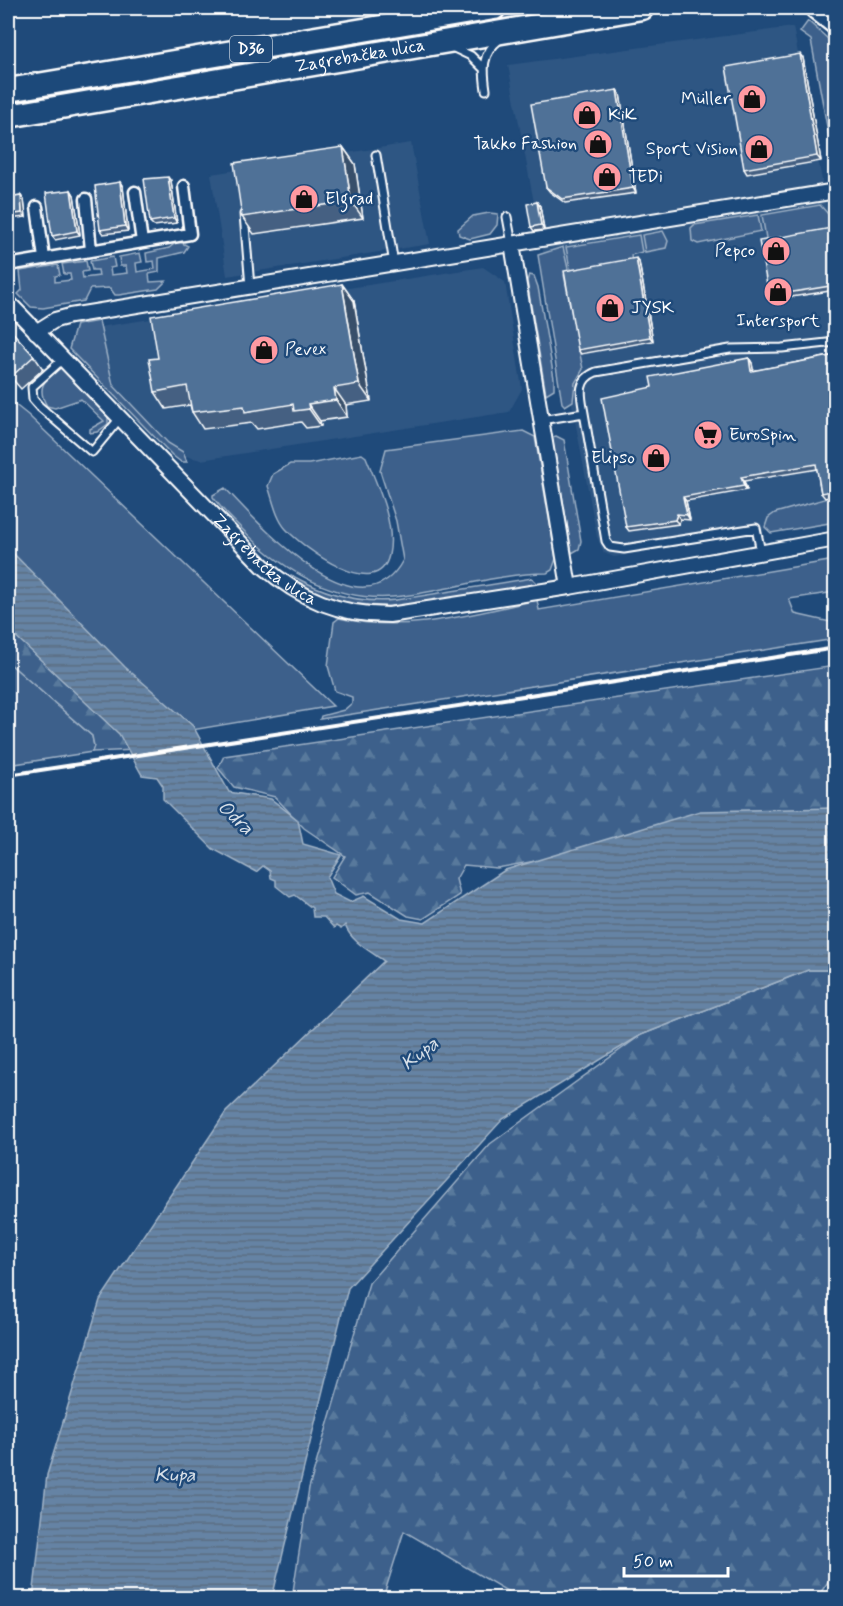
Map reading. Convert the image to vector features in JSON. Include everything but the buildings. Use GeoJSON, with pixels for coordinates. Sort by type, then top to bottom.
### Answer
{"type":"FeatureCollection","features":[{"type":"Feature","properties":{"kind":"main road","name":"Zagrebačka ulica"},"geometry":{"type":"LineString","coordinates":[[8,90],[494,8]]}},
{"type":"Feature","properties":{"kind":"main road","name":"Zagrebačka ulica"},"geometry":{"type":"LineString","coordinates":[[8,116],[642,8]]}},
{"type":"Feature","properties":{"kind":"main road"},"geometry":{"type":"LineString","coordinates":[[817,8],[836,23]]}},
{"type":"Feature","properties":{"kind":"street"},"geometry":{"type":"LineString","coordinates":[[8,265],[190,234],[184,186]]}},
{"type":"Feature","properties":{"kind":"street"},"geometry":{"type":"LineString","coordinates":[[36,332],[55,320],[70,316],[836,191]]}},
{"type":"Feature","properties":{"kind":"street"},"geometry":{"type":"LineString","coordinates":[[135,192],[142,242]]}},
{"type":"Feature","properties":{"kind":"street"},"geometry":{"type":"LineString","coordinates":[[86,200],[91,250]]}},
{"type":"Feature","properties":{"kind":"street"},"geometry":{"type":"LineString","coordinates":[[37,207],[44,258]]}},
{"type":"Feature","properties":{"kind":"street"},"geometry":{"type":"LineString","coordinates":[[512,244],[569,586]]}},
{"type":"Feature","properties":{"kind":"street","name":"Zagrebačka ulica"},"geometry":{"type":"LineString","coordinates":[[8,303],[263,567],[290,588],[321,604],[366,615],[389,615],[836,539]]}},
{"type":"Feature","properties":{"kind":"lane"},"geometry":{"type":"LineString","coordinates":[[486,90],[482,67],[489,50],[494,44],[525,28]]}},
{"type":"Feature","properties":{"kind":"lane"},"geometry":{"type":"LineString","coordinates":[[440,42],[465,53],[482,67]]}},
{"type":"Feature","properties":{"kind":"lane"},"geometry":{"type":"LineString","coordinates":[[376,155],[394,264]]}},
{"type":"Feature","properties":{"kind":"lane"},"geometry":{"type":"LineString","coordinates":[[242,206],[250,287]]}},
{"type":"Feature","properties":{"kind":"lane"},"geometry":{"type":"LineString","coordinates":[[507,217],[512,244]]}},
{"type":"Feature","properties":{"kind":"lane"},"geometry":{"type":"LineString","coordinates":[[761,552],[756,528],[624,549],[610,547],[606,540],[581,386],[585,377],[596,372],[730,349],[782,348],[836,342]]}},
{"type":"Feature","properties":{"kind":"lane"},"geometry":{"type":"LineString","coordinates":[[62,360],[32,387],[33,399],[40,407],[92,452],[120,418]]}},
{"type":"Feature","properties":{"kind":"lane"},"geometry":{"type":"LineString","coordinates":[[541,420],[584,413]]}},
{"type":"Feature","properties":{"kind":"shaded area"},"geometry":{"type":"Polygon","coordinates":[[[793,27],[835,249],[835,518],[614,557],[604,553],[597,537],[508,65],[793,27]]]}},
{"type":"Feature","properties":{"kind":"shaded area"},"geometry":{"type":"Polygon","coordinates":[[[411,143],[430,244],[227,276],[211,174],[411,143]]]}},
{"type":"Feature","properties":{"kind":"shaded area"},"geometry":{"type":"Polygon","coordinates":[[[483,267],[505,282],[522,389],[509,412],[201,460],[174,453],[73,355],[80,330],[483,267]]]}},
{"type":"Feature","properties":{"kind":"green space"},"geometry":{"type":"Polygon","coordinates":[[[541,8],[574,8],[506,23],[244,66],[244,60],[541,8]]]}},
{"type":"Feature","properties":{"kind":"green space"},"geometry":{"type":"Polygon","coordinates":[[[808,21],[828,39],[835,59],[835,170],[811,40],[800,32],[808,21]]]}},
{"type":"Feature","properties":{"kind":"green space"},"geometry":{"type":"Polygon","coordinates":[[[820,205],[829,215],[833,233],[767,244],[762,215],[820,205]]]}},
{"type":"Feature","properties":{"kind":"green space"},"geometry":{"type":"Polygon","coordinates":[[[498,214],[497,225],[490,234],[470,239],[459,235],[458,229],[473,216],[498,214]]]}},
{"type":"Feature","properties":{"kind":"green space"},"geometry":{"type":"Polygon","coordinates":[[[758,215],[761,231],[698,244],[692,241],[691,228],[694,225],[758,215]]]}},
{"type":"Feature","properties":{"kind":"green space"},"geometry":{"type":"Polygon","coordinates":[[[663,231],[668,241],[666,248],[645,252],[642,235],[663,231]]]}},
{"type":"Feature","properties":{"kind":"green space"},"geometry":{"type":"Polygon","coordinates":[[[639,235],[642,252],[631,255],[632,263],[571,274],[566,247],[639,235]]]}},
{"type":"Feature","properties":{"kind":"green space"},"geometry":{"type":"Polygon","coordinates":[[[178,241],[188,246],[184,252],[159,258],[159,272],[149,274],[150,282],[166,281],[158,289],[115,295],[110,288],[90,289],[84,301],[43,308],[31,307],[18,294],[22,290],[20,271],[58,265],[60,275],[55,276],[55,282],[71,280],[70,274],[64,274],[62,264],[86,261],[88,271],[82,272],[83,278],[99,276],[98,270],[92,270],[90,261],[113,257],[115,267],[110,268],[111,275],[127,273],[126,266],[120,266],[119,257],[140,253],[142,262],[136,263],[137,272],[155,269],[154,261],[147,262],[146,253],[169,248],[178,241]]]}},
{"type":"Feature","properties":{"kind":"green space"},"geometry":{"type":"Polygon","coordinates":[[[563,247],[569,273],[564,275],[583,369],[575,383],[573,401],[565,406],[562,403],[538,255],[563,247]]]}},
{"type":"Feature","properties":{"kind":"green space"},"geometry":{"type":"Polygon","coordinates":[[[529,275],[534,276],[538,287],[554,378],[554,389],[546,394],[527,281],[529,275]]]}},
{"type":"Feature","properties":{"kind":"green space"},"geometry":{"type":"Polygon","coordinates":[[[99,321],[113,385],[168,443],[183,452],[187,462],[181,462],[172,455],[69,349],[76,325],[99,321]]]}},
{"type":"Feature","properties":{"kind":"green space"},"geometry":{"type":"Polygon","coordinates":[[[61,366],[108,415],[108,424],[97,432],[90,433],[90,429],[104,421],[81,399],[55,408],[47,406],[42,388],[47,379],[61,366]]]}},
{"type":"Feature","properties":{"kind":"green space"},"geometry":{"type":"Polygon","coordinates":[[[8,399],[28,415],[333,706],[186,731],[8,561],[8,399]]]}},
{"type":"Feature","properties":{"kind":"green space"},"geometry":{"type":"Polygon","coordinates":[[[523,431],[535,437],[556,559],[552,570],[547,573],[511,576],[403,596],[356,595],[314,582],[275,558],[241,528],[213,497],[225,488],[261,526],[311,567],[337,581],[362,587],[385,581],[403,560],[396,521],[380,471],[386,449],[523,431]]]}},
{"type":"Feature","properties":{"kind":"green space"},"geometry":{"type":"Polygon","coordinates":[[[556,436],[564,440],[581,541],[579,549],[572,553],[552,437],[556,436]]]}},
{"type":"Feature","properties":{"kind":"green space"},"geometry":{"type":"Polygon","coordinates":[[[362,454],[366,457],[380,492],[390,531],[389,555],[382,569],[371,574],[356,573],[339,567],[307,548],[286,529],[280,520],[268,486],[273,474],[290,464],[309,464],[362,454]]]}},
{"type":"Feature","properties":{"kind":"green space"},"geometry":{"type":"Polygon","coordinates":[[[835,496],[835,522],[771,533],[765,527],[768,518],[775,513],[835,496]]]}},
{"type":"Feature","properties":{"kind":"green space"},"geometry":{"type":"Polygon","coordinates":[[[835,560],[835,592],[789,599],[795,614],[835,623],[835,639],[320,719],[321,716],[344,710],[352,703],[352,697],[335,691],[328,666],[334,622],[339,618],[389,624],[414,623],[463,616],[537,600],[539,610],[835,560]]]}},
{"type":"Feature","properties":{"kind":"green space"},"geometry":{"type":"Polygon","coordinates":[[[291,575],[342,596],[382,601],[532,578],[537,583],[440,602],[409,606],[378,606],[348,602],[318,593],[289,578],[291,575]]]}},
{"type":"Feature","properties":{"kind":"green space"},"geometry":{"type":"Polygon","coordinates":[[[8,628],[117,726],[135,750],[92,752],[94,746],[92,736],[8,662],[8,628]]]}},
{"type":"Feature","properties":{"kind":"green space"},"geometry":{"type":"Polygon","coordinates":[[[8,662],[92,736],[94,746],[92,752],[8,765],[8,662]]]}},
{"type":"Feature","properties":{"kind":"green space"},"geometry":{"type":"Polygon","coordinates":[[[835,666],[835,807],[497,868],[464,865],[456,879],[460,895],[423,919],[408,916],[370,892],[356,895],[332,877],[345,856],[304,828],[275,797],[234,787],[218,768],[224,756],[835,666]]]}},
{"type":"Feature","properties":{"kind":"green space"},"geometry":{"type":"Polygon","coordinates":[[[808,970],[835,970],[836,1570],[817,1598],[519,1598],[404,1531],[383,1598],[292,1598],[309,1488],[369,1283],[490,1144],[641,1035],[808,970]]]}},
{"type":"Feature","properties":{"kind":"water","name":"Kupa"},"geometry":{"type":"Polygon","coordinates":[[[8,548],[125,667],[193,726],[229,792],[271,799],[298,820],[303,844],[341,855],[327,877],[334,894],[350,902],[364,896],[401,919],[425,923],[505,870],[700,811],[835,808],[835,970],[808,970],[641,1035],[503,1119],[348,1288],[272,1598],[33,1598],[47,1475],[100,1300],[226,1112],[384,961],[356,941],[345,925],[341,929],[336,926],[334,928],[324,917],[313,917],[312,908],[295,895],[290,897],[276,886],[276,880],[271,878],[270,871],[263,866],[256,872],[213,849],[163,799],[163,786],[157,777],[142,775],[119,734],[8,629],[8,548]]]}},
{"type":"Feature","properties":{"kind":"railway"},"geometry":{"type":"LineString","coordinates":[[8,775],[836,648]]}},
{"type":"Feature","properties":{"kind":"place","name":"Müller"},"geometry":{"type":"Point","coordinates":[752,99]}},
{"type":"Feature","properties":{"kind":"place","name":"KiK"},"geometry":{"type":"Point","coordinates":[587,115]}},
{"type":"Feature","properties":{"kind":"place","name":"Takko Fashion"},"geometry":{"type":"Point","coordinates":[598,144]}},
{"type":"Feature","properties":{"kind":"place","name":"Sport Vision"},"geometry":{"type":"Point","coordinates":[759,149]}},
{"type":"Feature","properties":{"kind":"place","name":"TEDi"},"geometry":{"type":"Point","coordinates":[607,177]}},
{"type":"Feature","properties":{"kind":"place","name":"Elgrad"},"geometry":{"type":"Point","coordinates":[304,199]}},
{"type":"Feature","properties":{"kind":"place","name":"Pepco"},"geometry":{"type":"Point","coordinates":[776,251]}},
{"type":"Feature","properties":{"kind":"place","name":"Intersport"},"geometry":{"type":"Point","coordinates":[778,292]}},
{"type":"Feature","properties":{"kind":"place","name":"JYSK"},"geometry":{"type":"Point","coordinates":[610,308]}},
{"type":"Feature","properties":{"kind":"place","name":"Pevex"},"geometry":{"type":"Point","coordinates":[264,350]}},
{"type":"Feature","properties":{"kind":"place","name":"EuroSpin"},"geometry":{"type":"Point","coordinates":[708,435]}},
{"type":"Feature","properties":{"kind":"place","name":"Elipso"},"geometry":{"type":"Point","coordinates":[656,458]}},
{"type":"Feature","properties":{"kind":"water label","name":"Odra"},"geometry":{"type":"Point","coordinates":[235,818]}}]}
